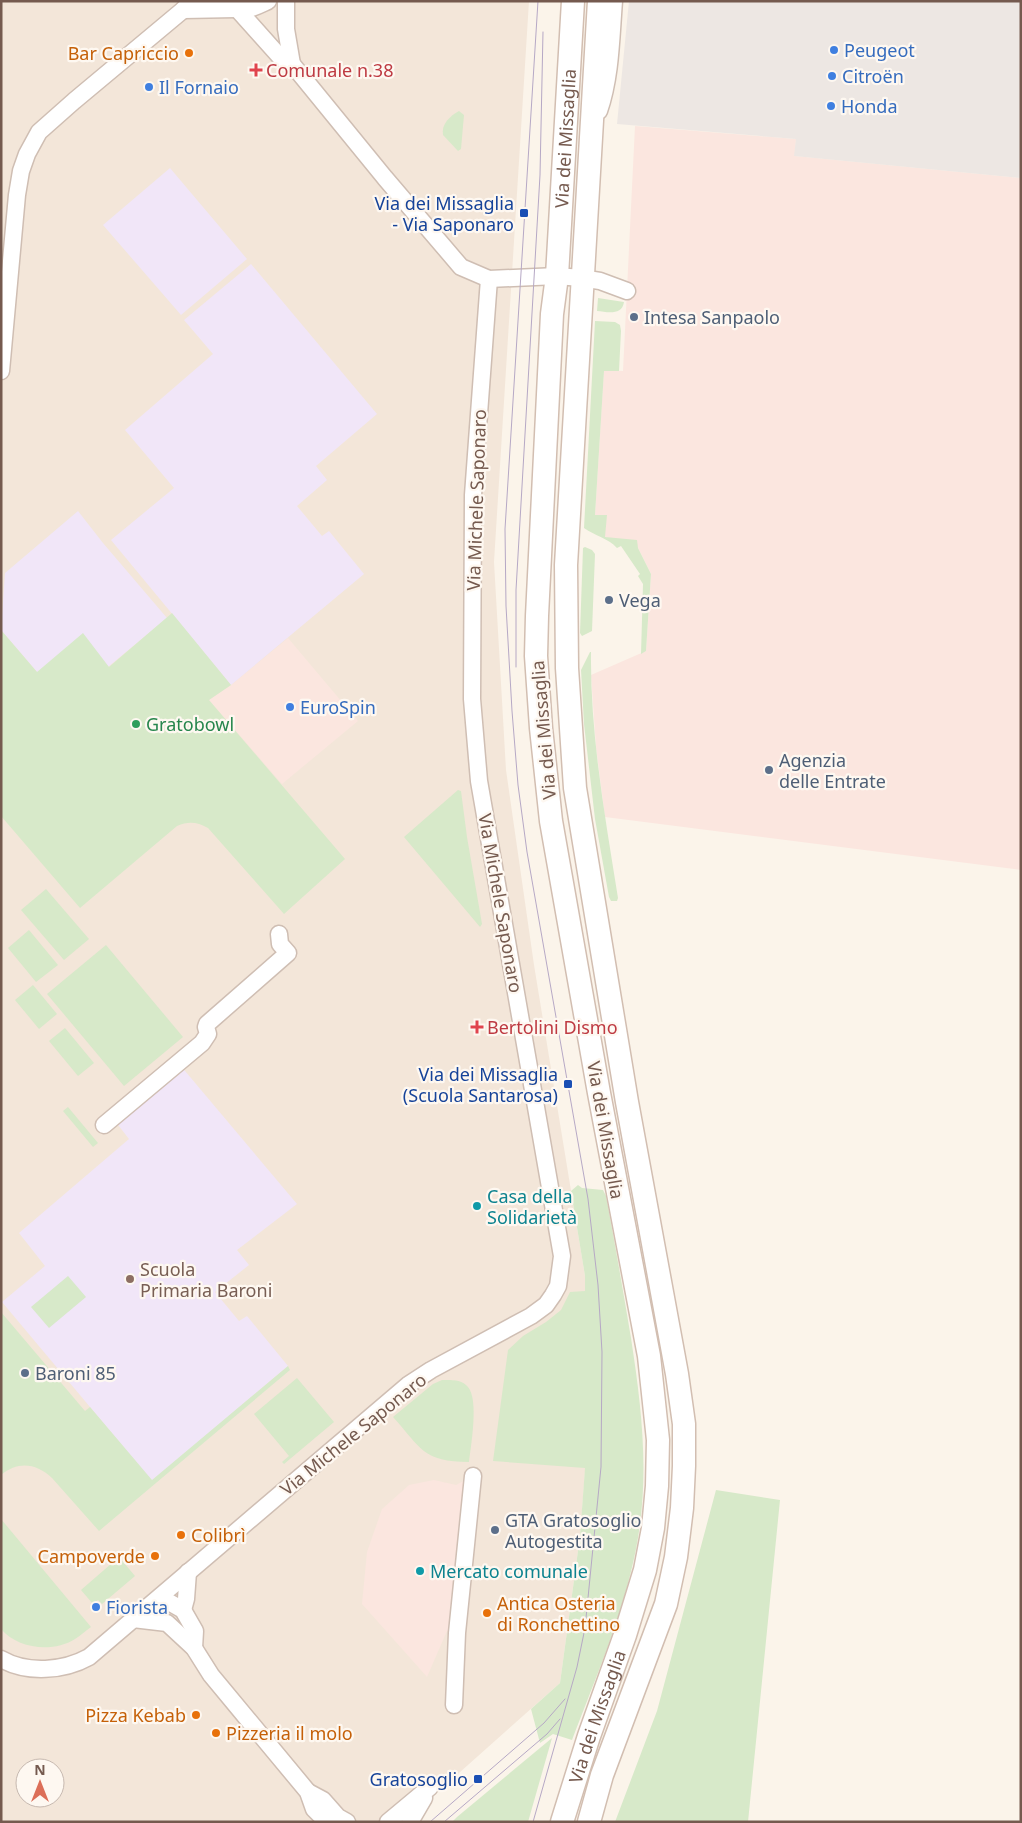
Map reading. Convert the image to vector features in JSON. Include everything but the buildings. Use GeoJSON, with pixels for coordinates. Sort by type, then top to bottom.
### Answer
{"type":"FeatureCollection","features":[{"type":"Feature","properties":{"kind":"main road","name":"Via dei Missaglia"},"geometry":{"type":"LineString","coordinates":[[562,1822],[589,1736],[625,1636],[645,1570],[655,1511],[658,1440],[649,1356],[551,821],[541,728],[536,656],[552,314],[557,276],[573,1]]}},
{"type":"Feature","properties":{"kind":"main road","name":"Via dei Missaglia"},"geometry":{"type":"LineString","coordinates":[[589,1822],[602,1775],[666,1604],[676,1557],[684,1466],[684,1424],[677,1374],[627,1102],[574,788],[567,668],[566,565],[581,278],[592,132],[599,1]]}},
{"type":"Feature","properties":{"kind":"street"},"geometry":{"type":"LineString","coordinates":[[1,371],[17,195],[21,171],[27,154],[39,132],[187,6],[253,8],[268,1]]}},
{"type":"Feature","properties":{"kind":"street"},"geometry":{"type":"LineString","coordinates":[[286,1],[286,29],[292,64]]}},
{"type":"Feature","properties":{"kind":"street","name":"Via dei Missaglia"},"geometry":{"type":"LineString","coordinates":[[592,132],[609,71],[614,1]]}},
{"type":"Feature","properties":{"kind":"street"},"geometry":{"type":"LineString","coordinates":[[234,7],[281,58],[292,64],[461,267],[489,279],[557,276],[581,278],[600,281],[627,291]]}},
{"type":"Feature","properties":{"kind":"street","name":"Via Michele Saponaro"},"geometry":{"type":"LineString","coordinates":[[1,1659],[13,1665],[28,1668],[66,1666],[89,1657],[408,1385],[431,1370],[531,1316],[546,1305],[553,1296],[560,1276],[562,1256],[479,781],[472,699],[473,494],[489,279]]}},
{"type":"Feature","properties":{"kind":"street"},"geometry":{"type":"LineString","coordinates":[[104,1125],[202,1042],[208,1034],[207,1024],[288,954],[280,944],[279,934]]}},
{"type":"Feature","properties":{"kind":"street"},"geometry":{"type":"LineString","coordinates":[[454,1704],[457,1633],[472,1476]]}},
{"type":"Feature","properties":{"kind":"street"},"geometry":{"type":"LineString","coordinates":[[183,1610],[186,1599],[188,1572]]}},
{"type":"Feature","properties":{"kind":"street"},"geometry":{"type":"LineString","coordinates":[[160,1597],[183,1610],[195,1631],[194,1648]]}},
{"type":"Feature","properties":{"kind":"street"},"geometry":{"type":"LineString","coordinates":[[160,1597],[162,1613],[167,1623],[194,1648],[211,1675],[308,1792],[314,1809],[326,1822]]}},
{"type":"Feature","properties":{"kind":"street"},"geometry":{"type":"LineString","coordinates":[[133,1619],[167,1623]]}},
{"type":"Feature","properties":{"kind":"street"},"geometry":{"type":"LineString","coordinates":[[388,1822],[430,1788],[410,1822]]}},
{"type":"Feature","properties":{"kind":"street"},"geometry":{"type":"LineString","coordinates":[[308,1792],[323,1800],[338,1817],[347,1822]]}},
{"type":"Feature","properties":{"kind":"shaded area"},"geometry":{"type":"Polygon","coordinates":[[[1,1],[529,1],[494,562],[506,770],[534,965],[585,1276],[590,1407],[580,1536],[560,1683],[404,1822],[1,1822],[1,1]]]}},
{"type":"Feature","properties":{"kind":"shaded area"},"geometry":{"type":"Polygon","coordinates":[[[629,1],[1021,1],[1021,178],[794,156],[796,139],[617,124],[629,1]]]}},
{"type":"Feature","properties":{"kind":"shaded area"},"geometry":{"type":"Polygon","coordinates":[[[635,126],[796,139],[795,156],[1021,178],[1021,870],[605,817],[596,747],[591,675],[646,651],[651,574],[638,548],[605,537],[595,515],[604,370],[623,371],[635,126]]]}},
{"type":"Feature","properties":{"kind":"shaded area"},"geometry":{"type":"Polygon","coordinates":[[[170,168],[247,259],[181,315],[103,225],[170,168]]]}},
{"type":"Feature","properties":{"kind":"shaded area"},"geometry":{"type":"Polygon","coordinates":[[[251,264],[377,414],[316,466],[327,480],[297,506],[322,536],[329,531],[364,574],[231,685],[111,540],[174,488],[125,430],[213,354],[184,320],[251,264]]]}},
{"type":"Feature","properties":{"kind":"shaded area"},"geometry":{"type":"Polygon","coordinates":[[[78,511],[167,618],[108,667],[37,672],[1,630],[5,573],[78,511]]]}},
{"type":"Feature","properties":{"kind":"shaded area"},"geometry":{"type":"Polygon","coordinates":[[[288,638],[358,721],[282,784],[209,700],[231,685],[288,638]]]}},
{"type":"Feature","properties":{"kind":"shaded area","name":"Scuola Primaria Baroni"},"geometry":{"type":"Polygon","coordinates":[[[180,1065],[297,1204],[237,1250],[249,1265],[215,1292],[239,1321],[247,1316],[288,1366],[152,1481],[2,1302],[45,1266],[19,1233],[129,1139],[115,1121],[180,1065]]]}},
{"type":"Feature","properties":{"kind":"shaded area"},"geometry":{"type":"Polygon","coordinates":[[[473,1476],[457,1633],[447,1631],[427,1677],[362,1604],[367,1552],[382,1509],[409,1485],[434,1480],[456,1485],[473,1476]]]}},
{"type":"Feature","properties":{"kind":"green space"},"geometry":{"type":"Polygon","coordinates":[[[459,111],[464,115],[461,149],[458,151],[443,135],[443,127],[452,115],[459,111]]]}},
{"type":"Feature","properties":{"kind":"green space"},"geometry":{"type":"Polygon","coordinates":[[[598,298],[624,302],[623,306],[617,311],[597,311],[598,298]]]}},
{"type":"Feature","properties":{"kind":"green space"},"geometry":{"type":"Polygon","coordinates":[[[595,321],[615,322],[620,325],[621,331],[619,371],[604,371],[595,515],[607,515],[605,537],[637,540],[638,548],[651,574],[646,651],[641,654],[643,584],[638,576],[640,574],[621,546],[617,548],[610,542],[584,528],[595,321]]]}},
{"type":"Feature","properties":{"kind":"green space"},"geometry":{"type":"Polygon","coordinates":[[[583,548],[592,550],[595,554],[592,631],[582,636],[580,633],[583,548]]]}},
{"type":"Feature","properties":{"kind":"green space"},"geometry":{"type":"Polygon","coordinates":[[[172,613],[231,685],[209,700],[345,859],[284,914],[208,828],[193,823],[177,826],[80,908],[1,816],[1,630],[37,672],[83,633],[109,667],[172,613]]]}},
{"type":"Feature","properties":{"kind":"green space"},"geometry":{"type":"Polygon","coordinates":[[[590,652],[596,744],[617,901],[611,901],[609,897],[595,819],[584,724],[581,670],[590,652]]]}},
{"type":"Feature","properties":{"kind":"green space"},"geometry":{"type":"Polygon","coordinates":[[[458,790],[461,791],[482,924],[480,927],[404,837],[458,790]]]}},
{"type":"Feature","properties":{"kind":"green space"},"geometry":{"type":"Polygon","coordinates":[[[46,889],[89,939],[64,960],[21,910],[46,889]]]}},
{"type":"Feature","properties":{"kind":"green space"},"geometry":{"type":"Polygon","coordinates":[[[29,930],[58,965],[36,982],[8,948],[29,930]]]}},
{"type":"Feature","properties":{"kind":"green space"},"geometry":{"type":"Polygon","coordinates":[[[106,945],[183,1037],[124,1086],[47,994],[106,945]]]}},
{"type":"Feature","properties":{"kind":"green space"},"geometry":{"type":"Polygon","coordinates":[[[33,985],[57,1014],[39,1029],[15,1000],[33,985]]]}},
{"type":"Feature","properties":{"kind":"green space"},"geometry":{"type":"Polygon","coordinates":[[[65,1028],[94,1063],[78,1076],[49,1041],[65,1028]]]}},
{"type":"Feature","properties":{"kind":"green space"},"geometry":{"type":"Polygon","coordinates":[[[68,1107],[98,1143],[93,1147],[63,1111],[68,1107]]]}},
{"type":"Feature","properties":{"kind":"green space"},"geometry":{"type":"Polygon","coordinates":[[[578,1185],[582,1188],[603,1190],[606,1196],[631,1338],[638,1391],[643,1444],[643,1496],[631,1574],[608,1646],[572,1740],[553,1734],[540,1743],[531,1709],[560,1683],[580,1536],[585,1468],[493,1461],[508,1350],[523,1336],[561,1310],[570,1292],[585,1291],[585,1276],[571,1191],[578,1185]]]}},
{"type":"Feature","properties":{"kind":"green space"},"geometry":{"type":"Polygon","coordinates":[[[68,1276],[86,1297],[49,1328],[31,1307],[68,1276]]]}},
{"type":"Feature","properties":{"kind":"green space"},"geometry":{"type":"Polygon","coordinates":[[[1,1312],[85,1411],[90,1407],[152,1480],[288,1366],[290,1370],[99,1531],[52,1478],[40,1469],[20,1466],[7,1470],[1,1475],[1,1312]]]}},
{"type":"Feature","properties":{"kind":"green space"},"geometry":{"type":"Polygon","coordinates":[[[297,1378],[334,1422],[284,1464],[282,1462],[289,1456],[254,1414],[297,1378]]]}},
{"type":"Feature","properties":{"kind":"green space"},"geometry":{"type":"Polygon","coordinates":[[[442,1380],[456,1380],[463,1383],[471,1393],[474,1412],[469,1462],[432,1456],[417,1445],[393,1417],[433,1384],[442,1380]]]}},
{"type":"Feature","properties":{"kind":"green space"},"geometry":{"type":"Polygon","coordinates":[[[716,1490],[780,1500],[748,1822],[615,1822],[657,1711],[716,1490]]]}},
{"type":"Feature","properties":{"kind":"green space"},"geometry":{"type":"Polygon","coordinates":[[[1,1519],[91,1627],[75,1639],[57,1646],[36,1647],[17,1641],[1,1629],[1,1519]]]}},
{"type":"Feature","properties":{"kind":"green space"},"geometry":{"type":"Polygon","coordinates":[[[119,1557],[135,1576],[102,1604],[98,1600],[93,1604],[81,1590],[119,1557]]]}},
{"type":"Feature","properties":{"kind":"green space"},"geometry":{"type":"Polygon","coordinates":[[[552,1738],[528,1822],[452,1822],[457,1817],[552,1738]]]}},
{"type":"Feature","properties":{"kind":"tram line"},"geometry":{"type":"LineString","coordinates":[[533,1822],[577,1667],[585,1628],[601,1467],[602,1352],[598,1285],[588,1199],[527,852],[518,785],[506,606],[505,529],[538,1]]}},
{"type":"Feature","properties":{"kind":"tram line"},"geometry":{"type":"LineString","coordinates":[[516,667],[516,590],[540,175],[543,32]]}},
{"type":"Feature","properties":{"kind":"tram line"},"geometry":{"type":"LineString","coordinates":[[430,1822],[544,1723],[565,1699]]}},
{"type":"Feature","properties":{"kind":"tram line"},"geometry":{"type":"LineString","coordinates":[[444,1822],[547,1734],[560,1719]]}},
{"type":"Feature","properties":{"kind":"place","name":"Peugeot"},"geometry":{"type":"Point","coordinates":[834,50]}},
{"type":"Feature","properties":{"kind":"place","name":"Bar Capriccio"},"geometry":{"type":"Point","coordinates":[189,53]}},
{"type":"Feature","properties":{"kind":"place","name":"Comunale n.38"},"geometry":{"type":"Point","coordinates":[256,70]}},
{"type":"Feature","properties":{"kind":"place","name":"Citroën"},"geometry":{"type":"Point","coordinates":[832,76]}},
{"type":"Feature","properties":{"kind":"place","name":"Il Fornaio"},"geometry":{"type":"Point","coordinates":[149,87]}},
{"type":"Feature","properties":{"kind":"place","name":"Honda"},"geometry":{"type":"Point","coordinates":[831,106]}},
{"type":"Feature","properties":{"kind":"place","name":"Via dei Missaglia - Via Saponaro"},"geometry":{"type":"Point","coordinates":[524,213]}},
{"type":"Feature","properties":{"kind":"place","name":"Intesa Sanpaolo"},"geometry":{"type":"Point","coordinates":[634,317]}},
{"type":"Feature","properties":{"kind":"place","name":"Vega"},"geometry":{"type":"Point","coordinates":[609,600]}},
{"type":"Feature","properties":{"kind":"place","name":"EuroSpin"},"geometry":{"type":"Point","coordinates":[290,707]}},
{"type":"Feature","properties":{"kind":"place","name":"Gratobowl"},"geometry":{"type":"Point","coordinates":[136,724]}},
{"type":"Feature","properties":{"kind":"place","name":"Agenzia delle Entrate"},"geometry":{"type":"Point","coordinates":[769,770]}},
{"type":"Feature","properties":{"kind":"place","name":"Bertolini Dismo"},"geometry":{"type":"Point","coordinates":[477,1027]}},
{"type":"Feature","properties":{"kind":"place","name":"Via dei Missaglia (Scuola Santarosa)"},"geometry":{"type":"Point","coordinates":[568,1084]}},
{"type":"Feature","properties":{"kind":"place","name":"Casa della Solidarietà"},"geometry":{"type":"Point","coordinates":[477,1206]}},
{"type":"Feature","properties":{"kind":"place","name":"Scuola Primaria Baroni"},"geometry":{"type":"Point","coordinates":[130,1279]}},
{"type":"Feature","properties":{"kind":"place","name":"Baroni 85"},"geometry":{"type":"Point","coordinates":[25,1373]}},
{"type":"Feature","properties":{"kind":"place","name":"GTA Gratosoglio Autogestita"},"geometry":{"type":"Point","coordinates":[495,1530]}},
{"type":"Feature","properties":{"kind":"place","name":"Colibrì"},"geometry":{"type":"Point","coordinates":[181,1535]}},
{"type":"Feature","properties":{"kind":"place","name":"Campoverde"},"geometry":{"type":"Point","coordinates":[155,1556]}},
{"type":"Feature","properties":{"kind":"place","name":"Mercato comunale"},"geometry":{"type":"Point","coordinates":[420,1571]}},
{"type":"Feature","properties":{"kind":"place","name":"Fiorista"},"geometry":{"type":"Point","coordinates":[96,1607]}},
{"type":"Feature","properties":{"kind":"place","name":"Antica Osteria di Ronchettino"},"geometry":{"type":"Point","coordinates":[487,1613]}},
{"type":"Feature","properties":{"kind":"place","name":"Pizza Kebab"},"geometry":{"type":"Point","coordinates":[196,1715]}},
{"type":"Feature","properties":{"kind":"place","name":"Pizzeria il molo"},"geometry":{"type":"Point","coordinates":[216,1733]}},
{"type":"Feature","properties":{"kind":"place","name":"Gratosoglio"},"geometry":{"type":"Point","coordinates":[478,1779]}}]}
